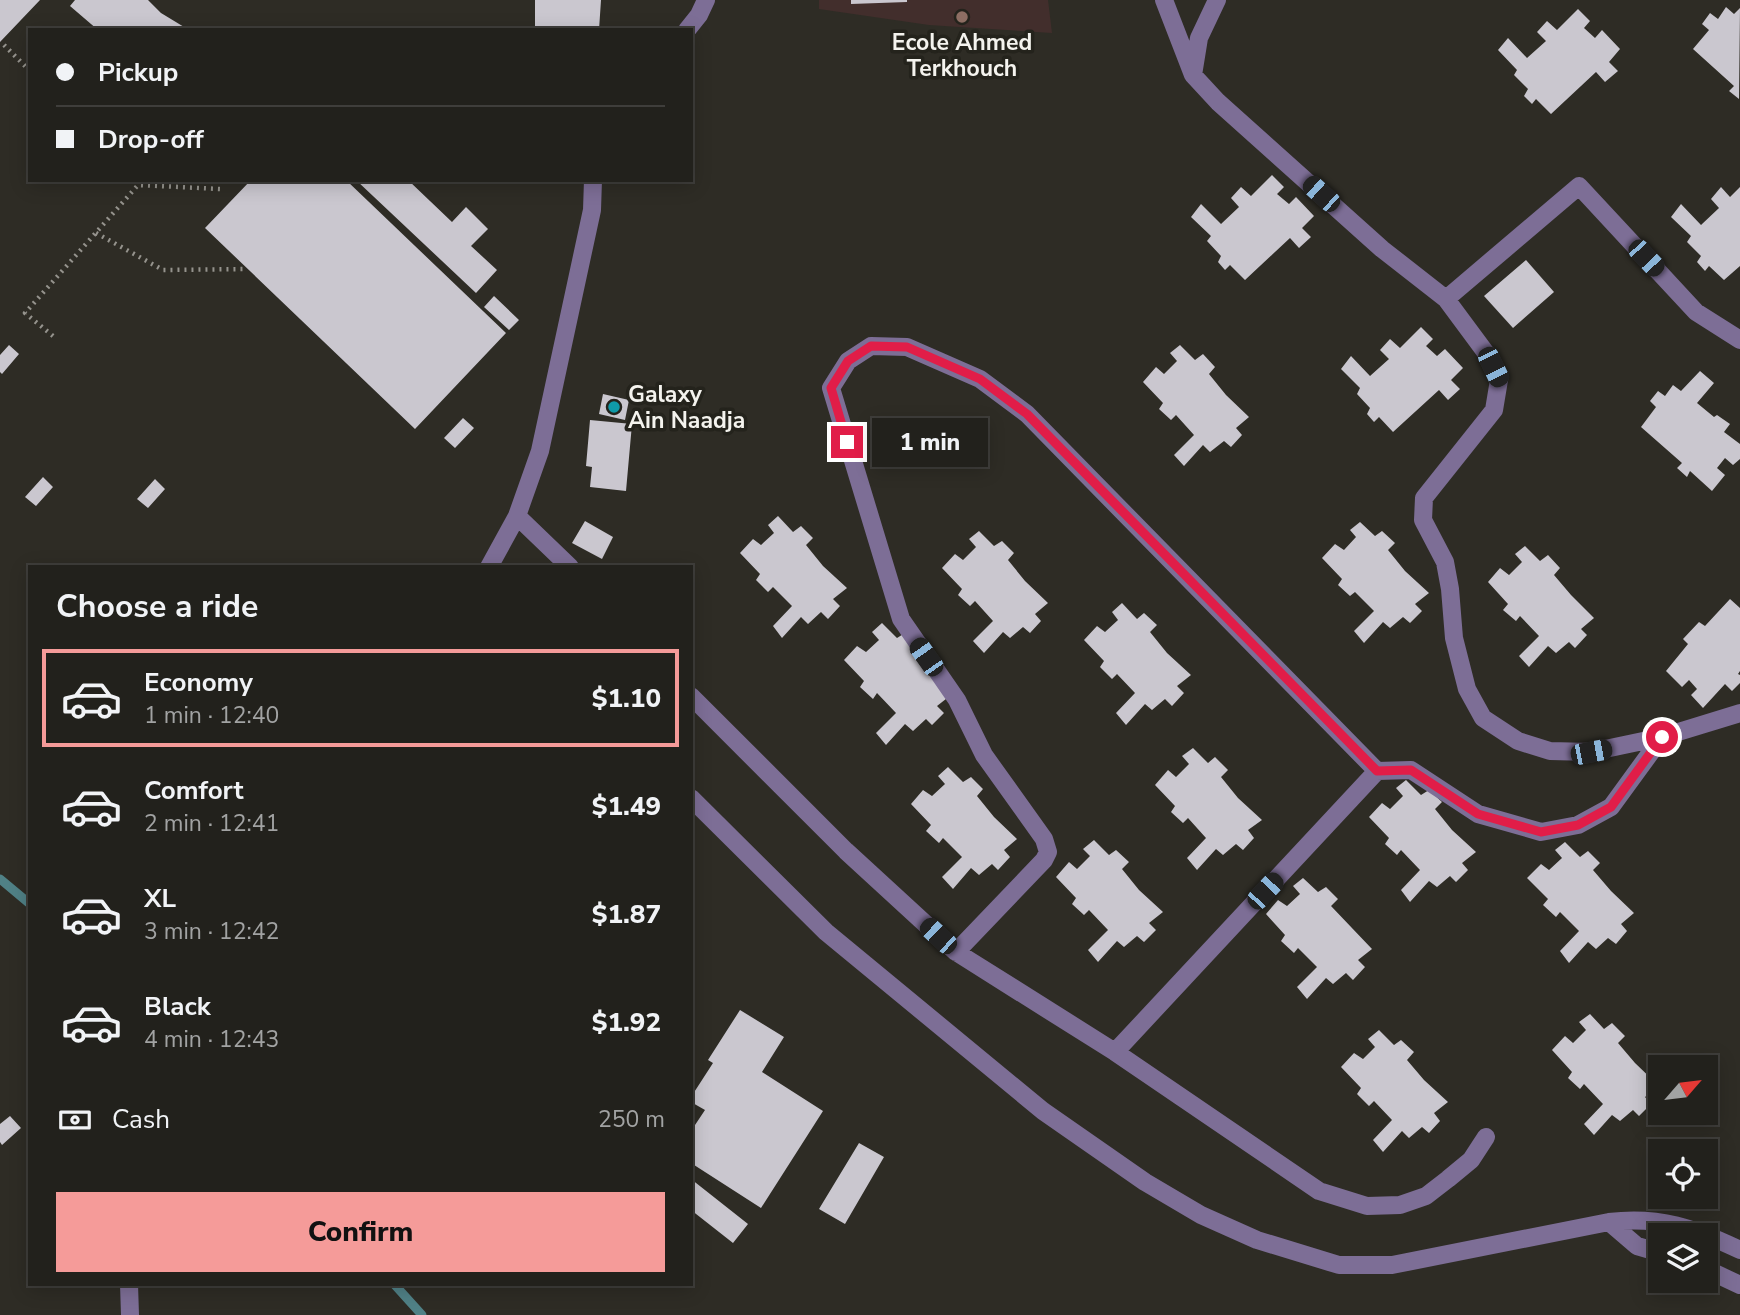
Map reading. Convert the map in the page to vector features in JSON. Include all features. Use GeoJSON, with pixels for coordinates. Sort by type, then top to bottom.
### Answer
{"type":"FeatureCollection","features":[{"type":"Feature","properties":{"kind":"street"},"geometry":{"type":"LineString","coordinates":[[689,28],[706,0]]}},
{"type":"Feature","properties":{"kind":"street"},"geometry":{"type":"LineString","coordinates":[[1164,0],[1193,75],[1218,102],[1382,249],[1446,299],[1486,354],[1499,380],[1494,410],[1424,498],[1423,520],[1445,562],[1454,638],[1467,689],[1483,718],[1518,741],[1550,751],[1591,752],[1662,737],[1740,713]]}},
{"type":"Feature","properties":{"kind":"street"},"geometry":{"type":"LineString","coordinates":[[1193,75],[1208,0]]}},
{"type":"Feature","properties":{"kind":"street"},"geometry":{"type":"LineString","coordinates":[[1199,38],[1217,0]]}},
{"type":"Feature","properties":{"kind":"street"},"geometry":{"type":"LineString","coordinates":[[490,565],[517,516],[540,451],[592,210],[593,182]]}},
{"type":"Feature","properties":{"kind":"street"},"geometry":{"type":"LineString","coordinates":[[1446,299],[1579,186],[1696,312],[1740,340]]}},
{"type":"Feature","properties":{"kind":"street"},"geometry":{"type":"LineString","coordinates":[[956,952],[1044,860],[1048,852],[1044,839],[984,755],[957,700],[901,619],[831,388],[848,361],[871,346],[907,347],[980,379],[1027,414],[1377,771]]}},
{"type":"Feature","properties":{"kind":"street"},"geometry":{"type":"LineString","coordinates":[[517,516],[568,565]]}},
{"type":"Feature","properties":{"kind":"street"},"geometry":{"type":"LineString","coordinates":[[693,698],[846,851],[956,952],[1115,1052],[1319,1191],[1367,1206],[1400,1205],[1426,1196],[1471,1160],[1486,1137]]}},
{"type":"Feature","properties":{"kind":"street"},"geometry":{"type":"LineString","coordinates":[[1115,1052],[1377,771],[1411,770],[1478,814],[1541,832],[1578,825],[1611,807],[1662,737]]}},
{"type":"Feature","properties":{"kind":"street"},"geometry":{"type":"LineString","coordinates":[[693,800],[826,932],[1043,1111],[1146,1182],[1201,1215],[1257,1240],[1339,1265],[1392,1265],[1609,1222],[1646,1219],[1708,1235],[1740,1250]]}},
{"type":"Feature","properties":{"kind":"street"},"geometry":{"type":"LineString","coordinates":[[1609,1222],[1637,1246],[1648,1249]]}},
{"type":"Feature","properties":{"kind":"street"},"geometry":{"type":"LineString","coordinates":[[1718,1275],[1740,1285]]}},
{"type":"Feature","properties":{"kind":"street"},"geometry":{"type":"LineString","coordinates":[[129,1286],[130,1315]]}},
{"type":"Feature","properties":{"kind":"path"},"geometry":{"type":"LineString","coordinates":[[4,45],[28,69]]}},
{"type":"Feature","properties":{"kind":"path"},"geometry":{"type":"LineString","coordinates":[[53,336],[25,313],[96,233],[136,182],[220,188]]}},
{"type":"Feature","properties":{"kind":"path"},"geometry":{"type":"LineString","coordinates":[[96,233],[163,270],[247,269]]}},
{"type":"Feature","properties":{"kind":"shaded area","name":"Ecole Ahmed Terkhouch"},"geometry":{"type":"Polygon","coordinates":[[[819,0],[1048,0],[1052,33],[929,25],[819,9],[819,0]]]}},
{"type":"Feature","properties":{"kind":"building"},"geometry":{"type":"Polygon","coordinates":[[[0,0],[40,0],[0,42],[0,0]]]}},
{"type":"Feature","properties":{"kind":"building"},"geometry":{"type":"Polygon","coordinates":[[[75,0],[148,0],[161,13],[186,28],[96,28],[70,6],[75,0]]]}},
{"type":"Feature","properties":{"kind":"building"},"geometry":{"type":"Polygon","coordinates":[[[535,0],[601,0],[599,28],[535,28],[535,0]]]}},
{"type":"Feature","properties":{"kind":"building"},"geometry":{"type":"Polygon","coordinates":[[[851,0],[907,0],[907,2],[851,4],[851,0]]]}},
{"type":"Feature","properties":{"kind":"building"},"geometry":{"type":"Polygon","coordinates":[[[1726,7],[1734,14],[1740,8],[1739,99],[1729,91],[1734,86],[1693,49],[1709,30],[1702,24],[1710,13],[1718,19],[1726,7]]]}},
{"type":"Feature","properties":{"kind":"building"},"geometry":{"type":"Polygon","coordinates":[[[1578,9],[1590,21],[1584,28],[1595,38],[1602,30],[1620,49],[1609,62],[1618,71],[1605,82],[1596,72],[1551,114],[1536,99],[1532,104],[1524,96],[1528,89],[1514,75],[1517,70],[1498,50],[1508,38],[1527,58],[1546,41],[1537,32],[1547,21],[1557,30],[1578,9]]]}},
{"type":"Feature","properties":{"kind":"building"},"geometry":{"type":"Polygon","coordinates":[[[1272,175],[1284,187],[1277,194],[1289,204],[1296,197],[1314,216],[1302,228],[1311,237],[1299,248],[1290,238],[1245,280],[1230,265],[1225,270],[1218,262],[1221,256],[1207,241],[1211,236],[1191,217],[1201,204],[1221,224],[1239,207],[1231,198],[1241,187],[1251,196],[1272,175]]]}},
{"type":"Feature","properties":{"kind":"building"},"geometry":{"type":"Polygon","coordinates":[[[249,182],[348,182],[506,333],[415,429],[205,228],[249,182]]]}},
{"type":"Feature","properties":{"kind":"building"},"geometry":{"type":"Polygon","coordinates":[[[358,182],[410,182],[452,222],[466,207],[488,229],[471,246],[497,270],[476,293],[358,182]]]}},
{"type":"Feature","properties":{"kind":"building"},"geometry":{"type":"Polygon","coordinates":[[[1721,187],[1730,197],[1740,187],[1740,266],[1724,280],[1709,266],[1705,271],[1697,262],[1701,256],[1687,242],[1691,236],[1671,217],[1681,204],[1701,225],[1719,208],[1711,199],[1721,187]]]}},
{"type":"Feature","properties":{"kind":"building"},"geometry":{"type":"Polygon","coordinates":[[[1526,260],[1554,292],[1513,328],[1484,296],[1526,260]]]}},
{"type":"Feature","properties":{"kind":"building"},"geometry":{"type":"Polygon","coordinates":[[[494,296],[519,320],[509,330],[484,307],[494,296]]]}},
{"type":"Feature","properties":{"kind":"building"},"geometry":{"type":"Polygon","coordinates":[[[1421,327],[1433,339],[1426,346],[1437,356],[1445,349],[1463,368],[1451,380],[1460,389],[1448,400],[1439,390],[1393,432],[1379,417],[1374,422],[1367,414],[1370,408],[1357,394],[1360,388],[1341,369],[1351,356],[1370,376],[1389,359],[1380,350],[1390,339],[1400,348],[1421,327]]]}},
{"type":"Feature","properties":{"kind":"building"},"geometry":{"type":"Polygon","coordinates":[[[9,345],[19,354],[2,374],[0,355],[9,345]]]}},
{"type":"Feature","properties":{"kind":"building"},"geometry":{"type":"Polygon","coordinates":[[[1180,345],[1195,360],[1203,354],[1215,367],[1209,374],[1249,417],[1236,428],[1242,435],[1231,447],[1224,441],[1210,452],[1203,445],[1184,466],[1174,455],[1194,435],[1176,415],[1171,420],[1159,409],[1163,403],[1143,382],[1156,367],[1164,374],[1177,361],[1170,353],[1180,345]]]}},
{"type":"Feature","properties":{"kind":"building"},"geometry":{"type":"Polygon","coordinates":[[[1700,371],[1714,383],[1697,403],[1714,417],[1717,415],[1730,424],[1724,432],[1740,444],[1740,459],[1733,465],[1725,458],[1717,468],[1725,475],[1712,491],[1690,471],[1687,477],[1677,468],[1682,463],[1641,427],[1656,407],[1650,401],[1658,391],[1665,396],[1673,385],[1681,391],[1700,371]]]}},
{"type":"Feature","properties":{"kind":"building","name":"Galaxy Ain Naadja"},"geometry":{"type":"Polygon","coordinates":[[[603,394],[629,400],[625,420],[599,414],[603,394]]]}},
{"type":"Feature","properties":{"kind":"building"},"geometry":{"type":"Polygon","coordinates":[[[463,418],[474,428],[455,448],[444,438],[463,418]]]}},
{"type":"Feature","properties":{"kind":"building"},"geometry":{"type":"Polygon","coordinates":[[[590,420],[632,424],[626,491],[590,487],[592,467],[586,466],[590,420]]]}},
{"type":"Feature","properties":{"kind":"building"},"geometry":{"type":"Polygon","coordinates":[[[43,477],[53,487],[36,506],[25,497],[43,477]]]}},
{"type":"Feature","properties":{"kind":"building"},"geometry":{"type":"Polygon","coordinates":[[[155,479],[165,489],[148,508],[137,499],[155,479]]]}},
{"type":"Feature","properties":{"kind":"building"},"geometry":{"type":"Polygon","coordinates":[[[778,516],[793,532],[801,526],[813,538],[806,545],[823,566],[847,588],[833,599],[840,606],[828,619],[821,612],[808,624],[801,617],[782,638],[773,626],[792,606],[773,587],[768,592],[756,580],[760,574],[740,553],[753,539],[761,545],[774,533],[768,525],[778,516]]]}},
{"type":"Feature","properties":{"kind":"building"},"geometry":{"type":"Polygon","coordinates":[[[585,521],[613,537],[602,559],[572,543],[585,521]]]}},
{"type":"Feature","properties":{"kind":"building"},"geometry":{"type":"Polygon","coordinates":[[[1360,522],[1375,536],[1382,531],[1395,543],[1388,550],[1405,571],[1429,593],[1415,604],[1422,611],[1410,623],[1403,617],[1390,628],[1383,622],[1364,643],[1354,631],[1374,611],[1355,592],[1350,596],[1338,585],[1342,579],[1322,558],[1335,544],[1344,550],[1356,537],[1350,530],[1360,522]]]}},
{"type":"Feature","properties":{"kind":"building"},"geometry":{"type":"Polygon","coordinates":[[[979,531],[994,546],[1002,541],[1014,553],[1008,560],[1048,603],[1035,614],[1041,621],[1030,633],[1023,627],[1010,638],[1003,632],[984,653],[973,641],[993,621],[975,601],[970,606],[958,595],[962,589],[942,568],[955,554],[963,560],[976,547],[969,539],[979,531]]]}},
{"type":"Feature","properties":{"kind":"building"},"geometry":{"type":"Polygon","coordinates":[[[1525,546],[1540,561],[1548,555],[1560,568],[1554,575],[1594,618],[1581,629],[1587,635],[1575,648],[1569,642],[1556,653],[1548,646],[1529,667],[1519,656],[1539,636],[1520,616],[1516,621],[1503,610],[1508,604],[1488,582],[1500,568],[1509,575],[1522,562],[1515,554],[1525,546]]]}},
{"type":"Feature","properties":{"kind":"building"},"geometry":{"type":"Polygon","coordinates":[[[1730,599],[1740,608],[1740,683],[1732,691],[1725,684],[1703,708],[1691,695],[1697,689],[1689,680],[1682,687],[1666,671],[1688,644],[1683,639],[1699,622],[1705,626],[1730,599]]]}},
{"type":"Feature","properties":{"kind":"building"},"geometry":{"type":"Polygon","coordinates":[[[1122,603],[1137,619],[1144,613],[1157,625],[1150,632],[1167,653],[1191,675],[1177,686],[1184,693],[1172,706],[1165,699],[1152,710],[1145,704],[1126,725],[1116,713],[1135,693],[1117,674],[1112,679],[1100,667],[1104,661],[1084,640],[1097,626],[1105,632],[1118,620],[1112,612],[1122,603]]]}},
{"type":"Feature","properties":{"kind":"building"},"geometry":{"type":"Polygon","coordinates":[[[882,623],[897,638],[905,633],[917,645],[910,652],[927,673],[951,695],[937,706],[944,713],[932,725],[926,719],[913,731],[905,724],[886,745],[876,733],[896,713],[877,693],[873,699],[860,687],[864,681],[844,660],[857,646],[866,652],[879,640],[872,632],[882,623]]]}},
{"type":"Feature","properties":{"kind":"building"},"geometry":{"type":"Polygon","coordinates":[[[1193,748],[1208,763],[1215,757],[1228,770],[1221,777],[1238,798],[1262,820],[1248,830],[1254,838],[1243,850],[1236,844],[1223,855],[1216,849],[1197,870],[1187,858],[1206,838],[1188,818],[1183,823],[1171,812],[1175,806],[1155,785],[1168,770],[1176,777],[1189,764],[1182,756],[1193,748]]]}},
{"type":"Feature","properties":{"kind":"building"},"geometry":{"type":"Polygon","coordinates":[[[948,767],[963,782],[971,777],[983,789],[977,796],[1017,839],[1004,850],[1010,857],[998,870],[992,864],[979,875],[971,868],[953,889],[942,877],[962,857],[943,838],[939,843],[926,831],[931,825],[911,804],[923,790],[932,796],[945,784],[938,776],[948,767]]]}},
{"type":"Feature","properties":{"kind":"building"},"geometry":{"type":"Polygon","coordinates":[[[1406,780],[1421,795],[1429,790],[1442,802],[1435,809],[1452,830],[1476,852],[1462,863],[1468,870],[1456,882],[1450,876],[1437,887],[1429,881],[1410,902],[1401,890],[1420,870],[1401,850],[1397,855],[1385,844],[1389,838],[1369,817],[1382,803],[1390,809],[1403,796],[1396,788],[1406,780]]]}},
{"type":"Feature","properties":{"kind":"building"},"geometry":{"type":"Polygon","coordinates":[[[1094,840],[1109,855],[1116,850],[1129,862],[1122,869],[1139,890],[1163,912],[1149,923],[1156,930],[1144,942],[1137,936],[1124,947],[1117,941],[1098,962],[1088,950],[1108,930],[1089,910],[1084,915],[1072,904],[1076,898],[1056,877],[1069,862],[1077,869],[1090,856],[1083,849],[1094,840]]]}},
{"type":"Feature","properties":{"kind":"building"},"geometry":{"type":"Polygon","coordinates":[[[1565,842],[1580,857],[1588,851],[1600,863],[1593,870],[1634,913],[1621,924],[1627,931],[1616,944],[1608,938],[1596,949],[1588,942],[1569,963],[1560,951],[1579,931],[1560,912],[1556,917],[1543,905],[1548,899],[1527,878],[1541,864],[1549,870],[1562,858],[1555,850],[1565,842]]]}},
{"type":"Feature","properties":{"kind":"building"},"geometry":{"type":"Polygon","coordinates":[[[1303,878],[1318,892],[1326,887],[1338,899],[1331,906],[1372,949],[1358,960],[1365,967],[1353,980],[1346,973],[1333,984],[1326,978],[1307,999],[1297,987],[1317,967],[1298,948],[1294,953],[1281,941],[1285,935],[1266,914],[1278,900],[1287,906],[1300,894],[1293,886],[1303,878]]]}},
{"type":"Feature","properties":{"kind":"building"},"geometry":{"type":"Polygon","coordinates":[[[740,1010],[784,1037],[762,1072],[823,1111],[761,1208],[693,1164],[693,1128],[705,1110],[693,1103],[693,1094],[713,1063],[708,1060],[740,1010]]]}},
{"type":"Feature","properties":{"kind":"building"},"geometry":{"type":"Polygon","coordinates":[[[1590,1014],[1604,1029],[1612,1023],[1625,1036],[1618,1043],[1648,1075],[1648,1095],[1645,1097],[1648,1107],[1639,1116],[1633,1110],[1620,1121],[1612,1115],[1594,1135],[1584,1124],[1603,1104],[1584,1084],[1580,1089],[1568,1078],[1572,1072],[1552,1050],[1565,1036],[1573,1043],[1586,1030],[1579,1022],[1590,1014]]]}},
{"type":"Feature","properties":{"kind":"building"},"geometry":{"type":"Polygon","coordinates":[[[1379,1030],[1394,1045],[1401,1040],[1414,1052],[1407,1060],[1448,1102],[1434,1113],[1440,1121],[1429,1133],[1422,1127],[1409,1138],[1402,1131],[1383,1152],[1373,1140],[1392,1120],[1374,1101],[1369,1106],[1357,1094],[1361,1088],[1341,1067],[1354,1053],[1363,1059],[1375,1047],[1368,1039],[1379,1030]]]}},
{"type":"Feature","properties":{"kind":"building"},"geometry":{"type":"Polygon","coordinates":[[[10,1116],[21,1128],[2,1145],[0,1124],[10,1116]]]}},
{"type":"Feature","properties":{"kind":"building"},"geometry":{"type":"Polygon","coordinates":[[[859,1143],[884,1157],[845,1224],[819,1209],[859,1143]]]}},
{"type":"Feature","properties":{"kind":"building"},"geometry":{"type":"Polygon","coordinates":[[[693,1181],[748,1224],[733,1243],[693,1212],[693,1181]]]}},
{"type":"Feature","properties":{"kind":"waterway"},"geometry":{"type":"LineString","coordinates":[[0,879],[28,902]]}},
{"type":"Feature","properties":{"kind":"waterway"},"geometry":{"type":"LineString","coordinates":[[396,1286],[422,1315]]}},
{"type":"Feature","properties":{"kind":"place","name":"Ecole Ahmed Terkhouch"},"geometry":{"type":"Point","coordinates":[962,17]}},
{"type":"Feature","properties":{"kind":"place","name":"Galaxy Ain Naadja"},"geometry":{"type":"Point","coordinates":[614,407]}},
{"type":"Feature","properties":{"kind":"route"},"geometry":{"type":"LineString","coordinates":[[847,442],[831,388],[848,361],[871,346],[907,347],[980,379],[1027,414],[1377,771],[1411,770],[1478,814],[1541,832],[1578,825],[1611,807],[1662,737]]}}]}
